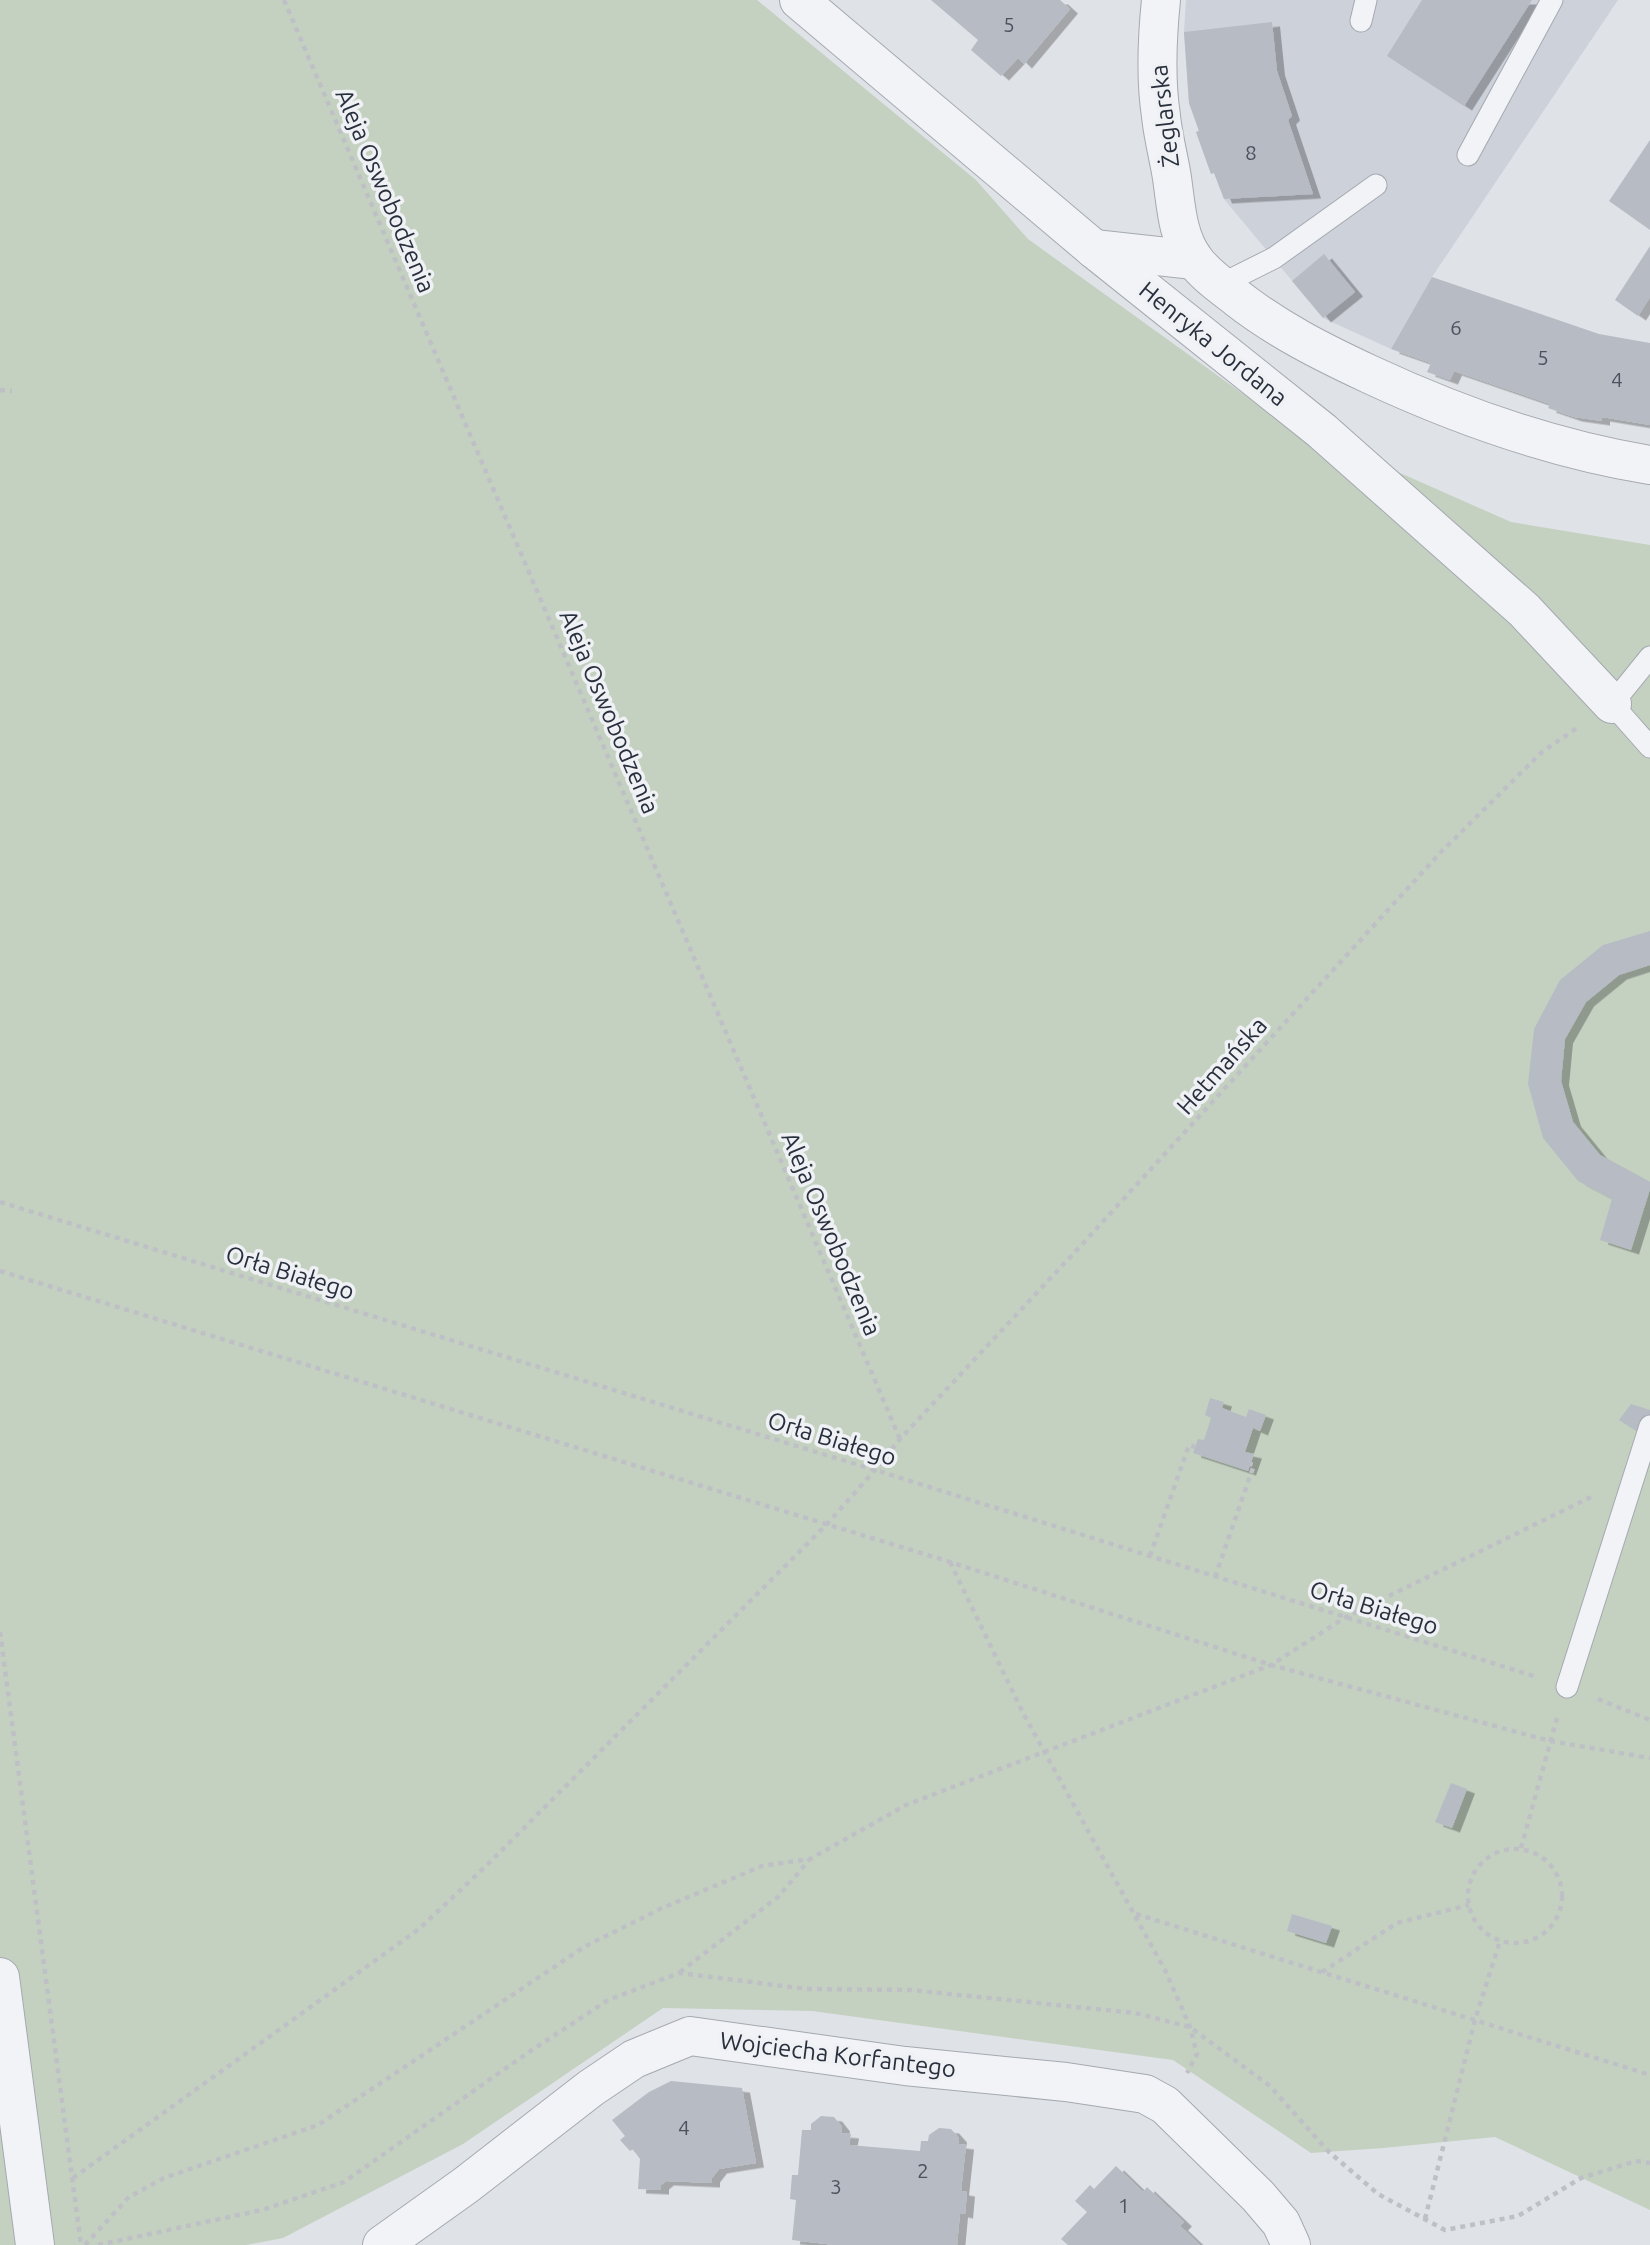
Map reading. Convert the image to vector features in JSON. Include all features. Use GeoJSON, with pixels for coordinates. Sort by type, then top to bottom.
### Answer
{"type":"FeatureCollection","features":[{"type":"Feature","properties":{"kind":"street","name":"Henryka Jordana"},"geometry":{"type":"LineString","coordinates":[[799,0],[1094,249],[1322,430],[1524,610],[1612,704]]}},
{"type":"Feature","properties":{"kind":"street","name":"Żeglarska"},"geometry":{"type":"LineString","coordinates":[[1161,0],[1157,60],[1161,116],[1198,259]]}},
{"type":"Feature","properties":{"kind":"street"},"geometry":{"type":"LineString","coordinates":[[1094,249],[1198,259],[1287,334],[1402,389],[1471,418],[1533,439],[1650,465]]}},
{"type":"Feature","properties":{"kind":"street"},"geometry":{"type":"LineString","coordinates":[[0,1977],[35,2245]]}},
{"type":"Feature","properties":{"kind":"street","name":"Wojciecha Korfantego"},"geometry":{"type":"LineString","coordinates":[[382,2245],[466,2185],[590,2088],[634,2059],[690,2036],[905,2066],[1066,2082],[1145,2094],[1166,2105],[1258,2196],[1281,2223],[1292,2245]]}},
{"type":"Feature","properties":{"kind":"lane"},"geometry":{"type":"LineString","coordinates":[[1361,21],[1366,0]]}},
{"type":"Feature","properties":{"kind":"lane"},"geometry":{"type":"LineString","coordinates":[[1468,155],[1552,0]]}},
{"type":"Feature","properties":{"kind":"lane"},"geometry":{"type":"LineString","coordinates":[[1198,259],[1274,258],[1376,185]]}},
{"type":"Feature","properties":{"kind":"lane"},"geometry":{"type":"LineString","coordinates":[[1650,657],[1612,704],[1650,747]]}},
{"type":"Feature","properties":{"kind":"lane"},"geometry":{"type":"LineString","coordinates":[[1567,1687],[1650,1426]]}},
{"type":"Feature","properties":{"kind":"path","name":"Aleja Oswobodzenia"},"geometry":{"type":"LineString","coordinates":[[284,0],[900,1439]]}},
{"type":"Feature","properties":{"kind":"path"},"geometry":{"type":"LineString","coordinates":[[0,390],[12,391]]}},
{"type":"Feature","properties":{"kind":"path","name":"Hetmańska"},"geometry":{"type":"LineString","coordinates":[[73,2178],[419,1929],[488,1864],[827,1524],[900,1439],[1085,1242],[1441,852],[1542,752],[1612,704]]}},
{"type":"Feature","properties":{"kind":"path","name":"Orła Białego"},"geometry":{"type":"LineString","coordinates":[[0,1202],[1346,1617],[1567,1687],[1650,1720]]}},
{"type":"Feature","properties":{"kind":"path"},"geometry":{"type":"LineString","coordinates":[[0,1271],[950,1562],[1271,1665],[1550,1741],[1650,1758]]}},
{"type":"Feature","properties":{"kind":"path"},"geometry":{"type":"LineString","coordinates":[[1150,1556],[1189,1445],[1195,1447]]}},
{"type":"Feature","properties":{"kind":"path"},"geometry":{"type":"LineString","coordinates":[[1215,1577],[1254,1465],[1250,1464]]}},
{"type":"Feature","properties":{"kind":"path"},"geometry":{"type":"LineString","coordinates":[[679,1973],[778,1897],[810,1859],[906,1805],[1271,1665],[1346,1617],[1634,1476]]}},
{"type":"Feature","properties":{"kind":"path"},"geometry":{"type":"LineString","coordinates":[[950,1562],[1023,1713],[1166,1972],[1190,2027],[1196,2054],[1184,2080],[1166,2105]]}},
{"type":"Feature","properties":{"kind":"path"},"geometry":{"type":"LineString","coordinates":[[0,1632],[83,2245]]}},
{"type":"Feature","properties":{"kind":"path"},"geometry":{"type":"LineString","coordinates":[[1521,1849],[1567,1687]]}},
{"type":"Feature","properties":{"kind":"path"},"geometry":{"type":"LineString","coordinates":[[1505,1849],[1536,1853],[1554,1869],[1563,1892],[1562,1908],[1555,1922],[1544,1934],[1530,1941],[1500,1941],[1487,1934],[1477,1923],[1469,1905],[1467,1895],[1478,1866],[1505,1849]]}},
{"type":"Feature","properties":{"kind":"path"},"geometry":{"type":"LineString","coordinates":[[83,2245],[129,2197],[164,2178],[318,2125],[584,1947],[660,1909],[762,1866],[810,1859]]}},
{"type":"Feature","properties":{"kind":"path"},"geometry":{"type":"LineString","coordinates":[[1321,1972],[1397,1923],[1469,1905]]}},
{"type":"Feature","properties":{"kind":"path"},"geometry":{"type":"LineString","coordinates":[[1135,1914],[1650,2075]]}},
{"type":"Feature","properties":{"kind":"path"},"geometry":{"type":"LineString","coordinates":[[1425,2220],[1475,2020],[1500,1941]]}},
{"type":"Feature","properties":{"kind":"shaded area"},"geometry":{"type":"Polygon","coordinates":[[[1186,0],[1618,0],[1432,277],[1391,349],[1323,318],[1224,199],[1214,173],[1211,174],[1189,103],[1184,32],[1186,0]]]}},
{"type":"Feature","properties":{"kind":"green space"},"geometry":{"type":"Polygon","coordinates":[[[0,0],[757,0],[976,180],[1028,239],[1278,419],[1511,522],[1650,545],[1650,2210],[1495,2137],[1311,2153],[1173,2060],[812,2011],[663,2008],[463,2144],[283,2238],[246,2245],[0,2245],[0,0]]]}},
{"type":"Feature","properties":{"kind":"building"},"geometry":{"type":"Polygon","coordinates":[[[931,0],[1060,0],[1070,9],[1024,64],[1018,58],[1001,76],[971,50],[978,40],[931,0]]]}},
{"type":"Feature","properties":{"kind":"building"},"geometry":{"type":"Polygon","coordinates":[[[1422,0],[1532,0],[1464,106],[1387,56],[1422,0]]]}},
{"type":"Feature","properties":{"kind":"building"},"geometry":{"type":"Polygon","coordinates":[[[1272,22],[1277,71],[1292,116],[1288,120],[1313,194],[1224,199],[1214,173],[1211,174],[1189,103],[1184,32],[1272,22]]]}},
{"type":"Feature","properties":{"kind":"building"},"geometry":{"type":"Polygon","coordinates":[[[1650,140],[1650,230],[1609,201],[1650,140]]]}},
{"type":"Feature","properties":{"kind":"building"},"geometry":{"type":"Polygon","coordinates":[[[1650,246],[1650,297],[1638,316],[1615,300],[1650,246]]]}},
{"type":"Feature","properties":{"kind":"building"},"geometry":{"type":"Polygon","coordinates":[[[1324,254],[1355,292],[1323,318],[1292,281],[1324,254]]]}},
{"type":"Feature","properties":{"kind":"building"},"geometry":{"type":"Polygon","coordinates":[[[1432,277],[1599,334],[1650,343],[1650,425],[1602,417],[1602,421],[1574,417],[1548,408],[1550,404],[1454,371],[1450,380],[1427,372],[1431,363],[1391,349],[1432,277]]]}},
{"type":"Feature","properties":{"kind":"building"},"geometry":{"type":"Polygon","coordinates":[[[1650,931],[1650,965],[1619,975],[1586,1002],[1565,1039],[1561,1081],[1573,1122],[1600,1155],[1650,1182],[1631,1250],[1600,1240],[1612,1199],[1578,1181],[1543,1138],[1528,1084],[1534,1029],[1560,980],[1603,945],[1650,931]]]}},
{"type":"Feature","properties":{"kind":"building"},"geometry":{"type":"Polygon","coordinates":[[[1210,1398],[1224,1402],[1222,1408],[1246,1417],[1249,1409],[1266,1415],[1260,1431],[1253,1428],[1245,1452],[1254,1454],[1248,1471],[1193,1453],[1198,1439],[1204,1440],[1211,1418],[1205,1415],[1210,1398]]]}},
{"type":"Feature","properties":{"kind":"building"},"geometry":{"type":"Polygon","coordinates":[[[1631,1404],[1650,1410],[1650,1436],[1619,1420],[1631,1404]]]}},
{"type":"Feature","properties":{"kind":"building"},"geometry":{"type":"Polygon","coordinates":[[[1451,1783],[1467,1789],[1452,1828],[1435,1822],[1451,1783]]]}},
{"type":"Feature","properties":{"kind":"building"},"geometry":{"type":"Polygon","coordinates":[[[1292,1914],[1332,1926],[1326,1943],[1287,1931],[1292,1914]]]}},
{"type":"Feature","properties":{"kind":"building"},"geometry":{"type":"Polygon","coordinates":[[[671,2081],[742,2088],[756,2163],[719,2169],[712,2178],[712,2183],[666,2181],[661,2185],[661,2190],[638,2189],[640,2159],[633,2149],[630,2151],[620,2140],[625,2136],[612,2120],[649,2092],[671,2081]]]}},
{"type":"Feature","properties":{"kind":"building"},"geometry":{"type":"Polygon","coordinates":[[[821,2116],[834,2117],[842,2127],[841,2133],[851,2134],[849,2145],[920,2151],[921,2141],[928,2141],[929,2135],[939,2128],[951,2129],[959,2138],[958,2144],[966,2145],[961,2191],[967,2192],[965,2214],[960,2213],[957,2245],[835,2245],[792,2240],[796,2200],[790,2199],[792,2175],[798,2175],[802,2130],[811,2130],[811,2124],[821,2116]]]}},
{"type":"Feature","properties":{"kind":"building"},"geometry":{"type":"Polygon","coordinates":[[[1116,2166],[1143,2192],[1147,2187],[1184,2222],[1180,2226],[1200,2245],[1068,2245],[1061,2239],[1087,2212],[1075,2201],[1090,2185],[1094,2189],[1116,2166]]]}}]}
